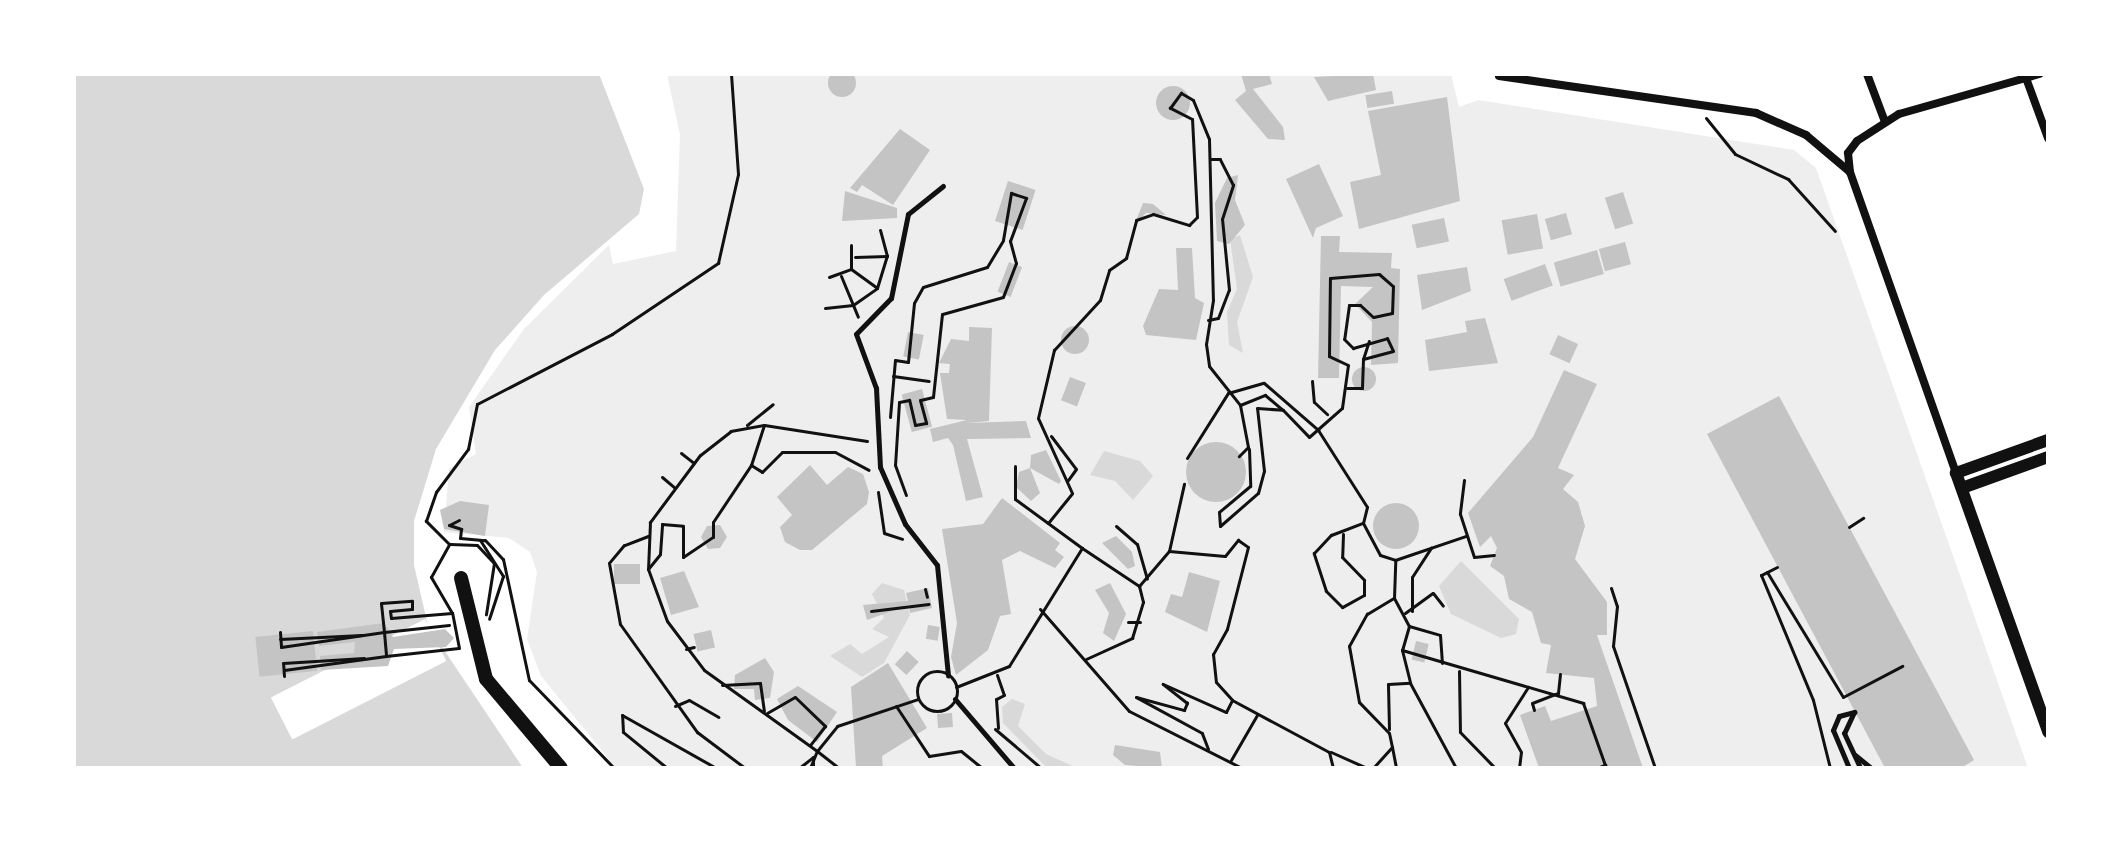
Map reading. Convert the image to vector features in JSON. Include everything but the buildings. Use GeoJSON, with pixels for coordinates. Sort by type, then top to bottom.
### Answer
{"type":"FeatureCollection","features":[{"type":"Feature","properties":{"kind":"main road"},"geometry":{"type":"LineString","coordinates":[[461,578],[486,679],[561,768]]}},
{"type":"Feature","properties":{"kind":"street"},"geometry":{"type":"LineString","coordinates":[[1867,74],[1885,122]]}},
{"type":"Feature","properties":{"kind":"street"},"geometry":{"type":"LineString","coordinates":[[2039,74],[1885,122],[1848,153],[1850,172],[2048,732]]}},
{"type":"Feature","properties":{"kind":"street"},"geometry":{"type":"LineString","coordinates":[[1499,76],[1700,105],[1784,122],[1850,172]]}},
{"type":"Feature","properties":{"kind":"street"},"geometry":{"type":"LineString","coordinates":[[2026,78],[2048,138]]}},
{"type":"Feature","properties":{"kind":"street"},"geometry":{"type":"LineString","coordinates":[[1956,473],[2048,440]]}},
{"type":"Feature","properties":{"kind":"street"},"geometry":{"type":"LineString","coordinates":[[1962,488],[2048,457]]}},
{"type":"Feature","properties":{"kind":"lane"},"geometry":{"type":"LineString","coordinates":[[943,186],[908,214],[891,298],[861,322],[856,334],[874,379],[880,467],[905,524],[937,565],[948,675]]}},
{"type":"Feature","properties":{"kind":"lane"},"geometry":{"type":"LineString","coordinates":[[955,699],[981,735],[1014,768]]}},
{"type":"Feature","properties":{"kind":"lane"},"geometry":{"type":"LineString","coordinates":[[1849,768],[1834,739],[1834,722],[1845,711],[1854,712],[1844,733],[1860,768]]}},
{"type":"Feature","properties":{"kind":"lane"},"geometry":{"type":"LineString","coordinates":[[1851,752],[1871,768]]}},
{"type":"Feature","properties":{"kind":"path"},"geometry":{"type":"LineString","coordinates":[[480,540],[503,576],[489,619],[494,563],[477,545],[449,544],[426,521],[428,508],[468,449],[477,404],[612,334],[718,263],[738,174],[731,74]]}},
{"type":"Feature","properties":{"kind":"path"},"geometry":{"type":"LineString","coordinates":[[1068,480],[1076,469],[1038,418],[1037,402],[1054,350],[1100,300],[1109,270],[1126,258],[1136,220],[1153,214],[1189,225],[1197,217],[1192,119],[1170,108],[1181,93],[1203,118],[1210,159],[1209,366],[1240,405],[1248,447],[1250,486],[1219,512],[1220,526],[1258,493],[1264,471],[1257,408],[1283,410]]}},
{"type":"Feature","properties":{"kind":"path"},"geometry":{"type":"LineString","coordinates":[[1700,105],[1735,154],[1788,179],[1835,231]]}},
{"type":"Feature","properties":{"kind":"path"},"geometry":{"type":"LineString","coordinates":[[1208,320],[1218,318],[1229,290],[1222,219],[1233,185],[1220,159],[1210,159]]}},
{"type":"Feature","properties":{"kind":"path"},"geometry":{"type":"LineString","coordinates":[[895,445],[888,444],[895,360],[908,362],[914,303],[923,287],[987,267],[1003,240],[1011,193],[1026,198],[1010,241],[1016,263],[1003,297],[942,314],[930,381],[933,397],[920,400],[926,423],[915,425],[909,400],[899,402],[895,445],[909,512],[905,524]]}},
{"type":"Feature","properties":{"kind":"path"},"geometry":{"type":"LineString","coordinates":[[825,308],[853,305],[877,288],[887,256],[880,230]]}},
{"type":"Feature","properties":{"kind":"path"},"geometry":{"type":"LineString","coordinates":[[829,277],[841,276],[851,269],[855,257],[851,245]]}},
{"type":"Feature","properties":{"kind":"path"},"geometry":{"type":"LineString","coordinates":[[855,257],[887,256]]}},
{"type":"Feature","properties":{"kind":"path"},"geometry":{"type":"LineString","coordinates":[[851,269],[877,288]]}},
{"type":"Feature","properties":{"kind":"path"},"geometry":{"type":"LineString","coordinates":[[1240,405],[1265,395],[1309,437],[1318,430],[1327,414],[1342,408],[1348,365],[1329,356],[1335,273],[1379,274],[1393,286],[1387,317],[1349,305],[1347,346],[1387,338],[1393,351],[1363,359]]}},
{"type":"Feature","properties":{"kind":"path"},"geometry":{"type":"LineString","coordinates":[[841,276],[861,322]]}},
{"type":"Feature","properties":{"kind":"path"},"geometry":{"type":"LineString","coordinates":[[1347,388],[1362,388],[1363,359],[1370,341]]}},
{"type":"Feature","properties":{"kind":"path"},"geometry":{"type":"LineString","coordinates":[[893,376],[930,381]]}},
{"type":"Feature","properties":{"kind":"path"},"geometry":{"type":"LineString","coordinates":[[1312,381],[1314,402],[1327,414]]}},
{"type":"Feature","properties":{"kind":"path"},"geometry":{"type":"LineString","coordinates":[[1187,458],[1228,393],[1264,383],[1318,430],[1367,507],[1363,523],[1380,555],[1395,560],[1466,536]]}},
{"type":"Feature","properties":{"kind":"path"},"geometry":{"type":"LineString","coordinates":[[773,404],[694,463],[675,488],[648,536],[648,569],[658,601],[686,649],[722,685],[766,712],[839,768],[879,768]]}},
{"type":"Feature","properties":{"kind":"path"},"geometry":{"type":"LineString","coordinates":[[747,425],[880,443]]}},
{"type":"Feature","properties":{"kind":"path"},"geometry":{"type":"LineString","coordinates":[[648,569],[660,554],[662,524],[683,526],[683,557],[713,537],[713,522],[751,465],[764,425]]}},
{"type":"Feature","properties":{"kind":"path"},"geometry":{"type":"LineString","coordinates":[[1048,523],[1072,493],[1068,480],[1056,468],[1051,436]]}},
{"type":"Feature","properties":{"kind":"path"},"geometry":{"type":"LineString","coordinates":[[1239,456],[1248,447]]}},
{"type":"Feature","properties":{"kind":"path"},"geometry":{"type":"LineString","coordinates":[[751,465],[762,472],[782,452],[855,458],[878,491],[884,533],[897,541],[913,535]]}},
{"type":"Feature","properties":{"kind":"path"},"geometry":{"type":"LineString","coordinates":[[681,453],[694,463]]}},
{"type":"Feature","properties":{"kind":"path"},"geometry":{"type":"LineString","coordinates":[[1015,466],[1010,488],[1015,499],[1139,586]]}},
{"type":"Feature","properties":{"kind":"path"},"geometry":{"type":"LineString","coordinates":[[662,477],[675,488]]}},
{"type":"Feature","properties":{"kind":"path"},"geometry":{"type":"LineString","coordinates":[[1464,480],[1458,489],[1466,536],[1474,557],[1494,555]]}},
{"type":"Feature","properties":{"kind":"path"},"geometry":{"type":"LineString","coordinates":[[1139,586],[1169,551],[1184,484]]}},
{"type":"Feature","properties":{"kind":"path"},"geometry":{"type":"LineString","coordinates":[[1849,527],[1863,518]]}},
{"type":"Feature","properties":{"kind":"path"},"geometry":{"type":"LineString","coordinates":[[459,520],[449,525],[461,529],[460,538],[480,540],[495,547],[509,573],[513,630],[529,680],[614,768]]}},
{"type":"Feature","properties":{"kind":"path"},"geometry":{"type":"LineString","coordinates":[[1343,534],[1342,557],[1364,580],[1364,595],[1342,607],[1326,591],[1314,553],[1331,535],[1343,534],[1363,523]]}},
{"type":"Feature","properties":{"kind":"path"},"geometry":{"type":"LineString","coordinates":[[1116,526],[1137,544],[1147,579]]}},
{"type":"Feature","properties":{"kind":"path"},"geometry":{"type":"LineString","coordinates":[[648,536],[616,553],[608,586],[620,624],[675,706],[745,768]]}},
{"type":"Feature","properties":{"kind":"path"},"geometry":{"type":"LineString","coordinates":[[1169,551],[1225,556],[1238,540],[1248,547],[1212,667],[1232,700],[1329,752],[1367,768]]}},
{"type":"Feature","properties":{"kind":"path"},"geometry":{"type":"LineString","coordinates":[[284,676],[283,663],[459,648],[449,625],[452,613],[431,577],[449,544]]}},
{"type":"Feature","properties":{"kind":"path"},"geometry":{"type":"LineString","coordinates":[[956,687],[997,675],[1019,653],[1040,609],[1082,548]]}},
{"type":"Feature","properties":{"kind":"path"},"geometry":{"type":"LineString","coordinates":[[1412,611],[1412,577],[1431,548]]}},
{"type":"Feature","properties":{"kind":"path"},"geometry":{"type":"LineString","coordinates":[[1395,560],[1394,598],[1405,613],[1409,626],[1402,650],[1410,683],[1456,768]]}},
{"type":"Feature","properties":{"kind":"path"},"geometry":{"type":"LineString","coordinates":[[1777,567],[1761,575],[1813,700],[1830,768]]}},
{"type":"Feature","properties":{"kind":"path"},"geometry":{"type":"LineString","coordinates":[[1767,572],[1845,696],[1902,666]]}},
{"type":"Feature","properties":{"kind":"path"},"geometry":{"type":"LineString","coordinates":[[1086,659],[1121,649],[1140,622],[1139,586]]}},
{"type":"Feature","properties":{"kind":"path"},"geometry":{"type":"LineString","coordinates":[[1611,588],[1617,606],[1613,646],[1655,768]]}},
{"type":"Feature","properties":{"kind":"path"},"geometry":{"type":"LineString","coordinates":[[871,611],[920,600],[930,606],[925,589]]}},
{"type":"Feature","properties":{"kind":"path"},"geometry":{"type":"LineString","coordinates":[[1405,613],[1412,611],[1433,593],[1443,606]]}},
{"type":"Feature","properties":{"kind":"path"},"geometry":{"type":"LineString","coordinates":[[1389,733],[1359,702],[1349,646],[1367,614],[1394,598]]}},
{"type":"Feature","properties":{"kind":"path"},"geometry":{"type":"LineString","coordinates":[[658,601],[664,599]]}},
{"type":"Feature","properties":{"kind":"path"},"geometry":{"type":"LineString","coordinates":[[386,656],[381,603],[412,601],[412,609],[390,611],[391,618],[452,613]]}},
{"type":"Feature","properties":{"kind":"path"},"geometry":{"type":"LineString","coordinates":[[1040,609],[1129,711],[1242,768]]}},
{"type":"Feature","properties":{"kind":"path"},"geometry":{"type":"LineString","coordinates":[[1128,622],[1140,622]]}},
{"type":"Feature","properties":{"kind":"path"},"geometry":{"type":"LineString","coordinates":[[280,632],[281,647],[449,625]]}},
{"type":"Feature","properties":{"kind":"path"},"geometry":{"type":"LineString","coordinates":[[1409,626],[1440,635],[1442,663]]}},
{"type":"Feature","properties":{"kind":"path"},"geometry":{"type":"LineString","coordinates":[[280,639],[355,631],[362,635]]}},
{"type":"Feature","properties":{"kind":"path"},"geometry":{"type":"LineString","coordinates":[[686,649],[694,647]]}},
{"type":"Feature","properties":{"kind":"path"},"geometry":{"type":"LineString","coordinates":[[1402,650],[1459,669],[1558,693],[1583,703],[1606,766],[1597,768]]}},
{"type":"Feature","properties":{"kind":"path"},"geometry":{"type":"LineString","coordinates":[[284,670],[358,663],[364,658]]}},
{"type":"Feature","properties":{"kind":"path"},"geometry":{"type":"LineString","coordinates":[[1459,669],[1460,732],[1495,768]]}},
{"type":"Feature","properties":{"kind":"path"},"geometry":{"type":"LineString","coordinates":[[1558,693],[1560,674]]}},
{"type":"Feature","properties":{"kind":"path"},"geometry":{"type":"LineString","coordinates":[[799,768],[813,757],[837,726],[918,699],[940,710],[955,699],[956,687],[948,675],[924,675],[918,699]]}},
{"type":"Feature","properties":{"kind":"path"},"geometry":{"type":"LineString","coordinates":[[997,675],[1004,695],[996,699],[998,728],[1041,768]]}},
{"type":"Feature","properties":{"kind":"path"},"geometry":{"type":"LineString","coordinates":[[722,685],[760,683],[766,712]]}},
{"type":"Feature","properties":{"kind":"path"},"geometry":{"type":"LineString","coordinates":[[1396,768],[1389,733],[1388,684],[1410,683]]}},
{"type":"Feature","properties":{"kind":"path"},"geometry":{"type":"LineString","coordinates":[[1208,749],[1202,733],[1136,697],[1184,710],[1187,703],[1163,684],[1226,712],[1232,700]]}},
{"type":"Feature","properties":{"kind":"path"},"geometry":{"type":"LineString","coordinates":[[1519,768],[1521,752],[1505,723],[1528,687]]}},
{"type":"Feature","properties":{"kind":"path"},"geometry":{"type":"LineString","coordinates":[[1534,710],[1532,703],[1558,693]]}},
{"type":"Feature","properties":{"kind":"path"},"geometry":{"type":"LineString","coordinates":[[766,712],[795,697],[825,726],[810,745]]}},
{"type":"Feature","properties":{"kind":"path"},"geometry":{"type":"LineString","coordinates":[[675,706],[689,700],[719,717]]}},
{"type":"Feature","properties":{"kind":"path"},"geometry":{"type":"LineString","coordinates":[[896,706],[929,756],[961,751],[982,768]]}},
{"type":"Feature","properties":{"kind":"path"},"geometry":{"type":"LineString","coordinates":[[667,768],[623,732],[622,715],[716,768]]}},
{"type":"Feature","properties":{"kind":"path"},"geometry":{"type":"LineString","coordinates":[[1231,760],[1257,715]]}},
{"type":"Feature","properties":{"kind":"path"},"geometry":{"type":"LineString","coordinates":[[981,735],[998,728]]}},
{"type":"Feature","properties":{"kind":"path"},"geometry":{"type":"LineString","coordinates":[[1373,768],[1392,747]]}},
{"type":"Feature","properties":{"kind":"path"},"geometry":{"type":"LineString","coordinates":[[1329,752],[1333,768]]}},
{"type":"Feature","properties":{"kind":"path"},"geometry":{"type":"LineString","coordinates":[[811,768],[813,757]]}},
{"type":"Feature","properties":{"kind":"shaded area"},"geometry":{"type":"Polygon","coordinates":[[[74,74],[599,74],[644,189],[639,214],[544,295],[495,350],[436,449],[414,521],[414,565],[428,626],[523,768],[74,768],[74,74]]]}},
{"type":"Feature","properties":{"kind":"shaded area"},"geometry":{"type":"Polygon","coordinates":[[[667,74],[1451,74],[1459,107],[1478,100],[1794,150],[1816,168],[2028,768],[616,768],[541,676],[527,639],[537,572],[530,552],[509,538],[444,532],[449,468],[476,454],[469,407],[524,329],[609,245],[613,264],[676,251],[680,135],[667,74]]]}},
{"type":"Feature","properties":{"kind":"shaded area"},"geometry":{"type":"Polygon","coordinates":[[[1240,235],[1253,277],[1237,322],[1243,353],[1229,345],[1227,312],[1237,289],[1230,239],[1240,235]]]}},
{"type":"Feature","properties":{"kind":"shaded area"},"geometry":{"type":"Polygon","coordinates":[[[1104,451],[1140,461],[1153,476],[1133,500],[1115,481],[1090,475],[1104,451]]]}},
{"type":"Feature","properties":{"kind":"shaded area"},"geometry":{"type":"Polygon","coordinates":[[[1461,561],[1519,619],[1516,634],[1501,638],[1451,614],[1439,586],[1461,561]]]}},
{"type":"Feature","properties":{"kind":"shaded area"},"geometry":{"type":"Polygon","coordinates":[[[882,583],[904,590],[910,615],[884,663],[862,677],[830,656],[850,644],[862,654],[889,637],[872,629],[884,618],[872,594],[882,583]]]}},
{"type":"Feature","properties":{"kind":"shaded area"},"geometry":{"type":"Polygon","coordinates":[[[1012,699],[1025,704],[1018,726],[1046,754],[1077,768],[1047,768],[1003,723],[1002,707],[1012,699]]]}},
{"type":"Feature","properties":{"kind":"pier"},"geometry":{"type":"Polygon","coordinates":[[[425,619],[446,661],[292,739],[271,698],[425,619]]]}}]}
